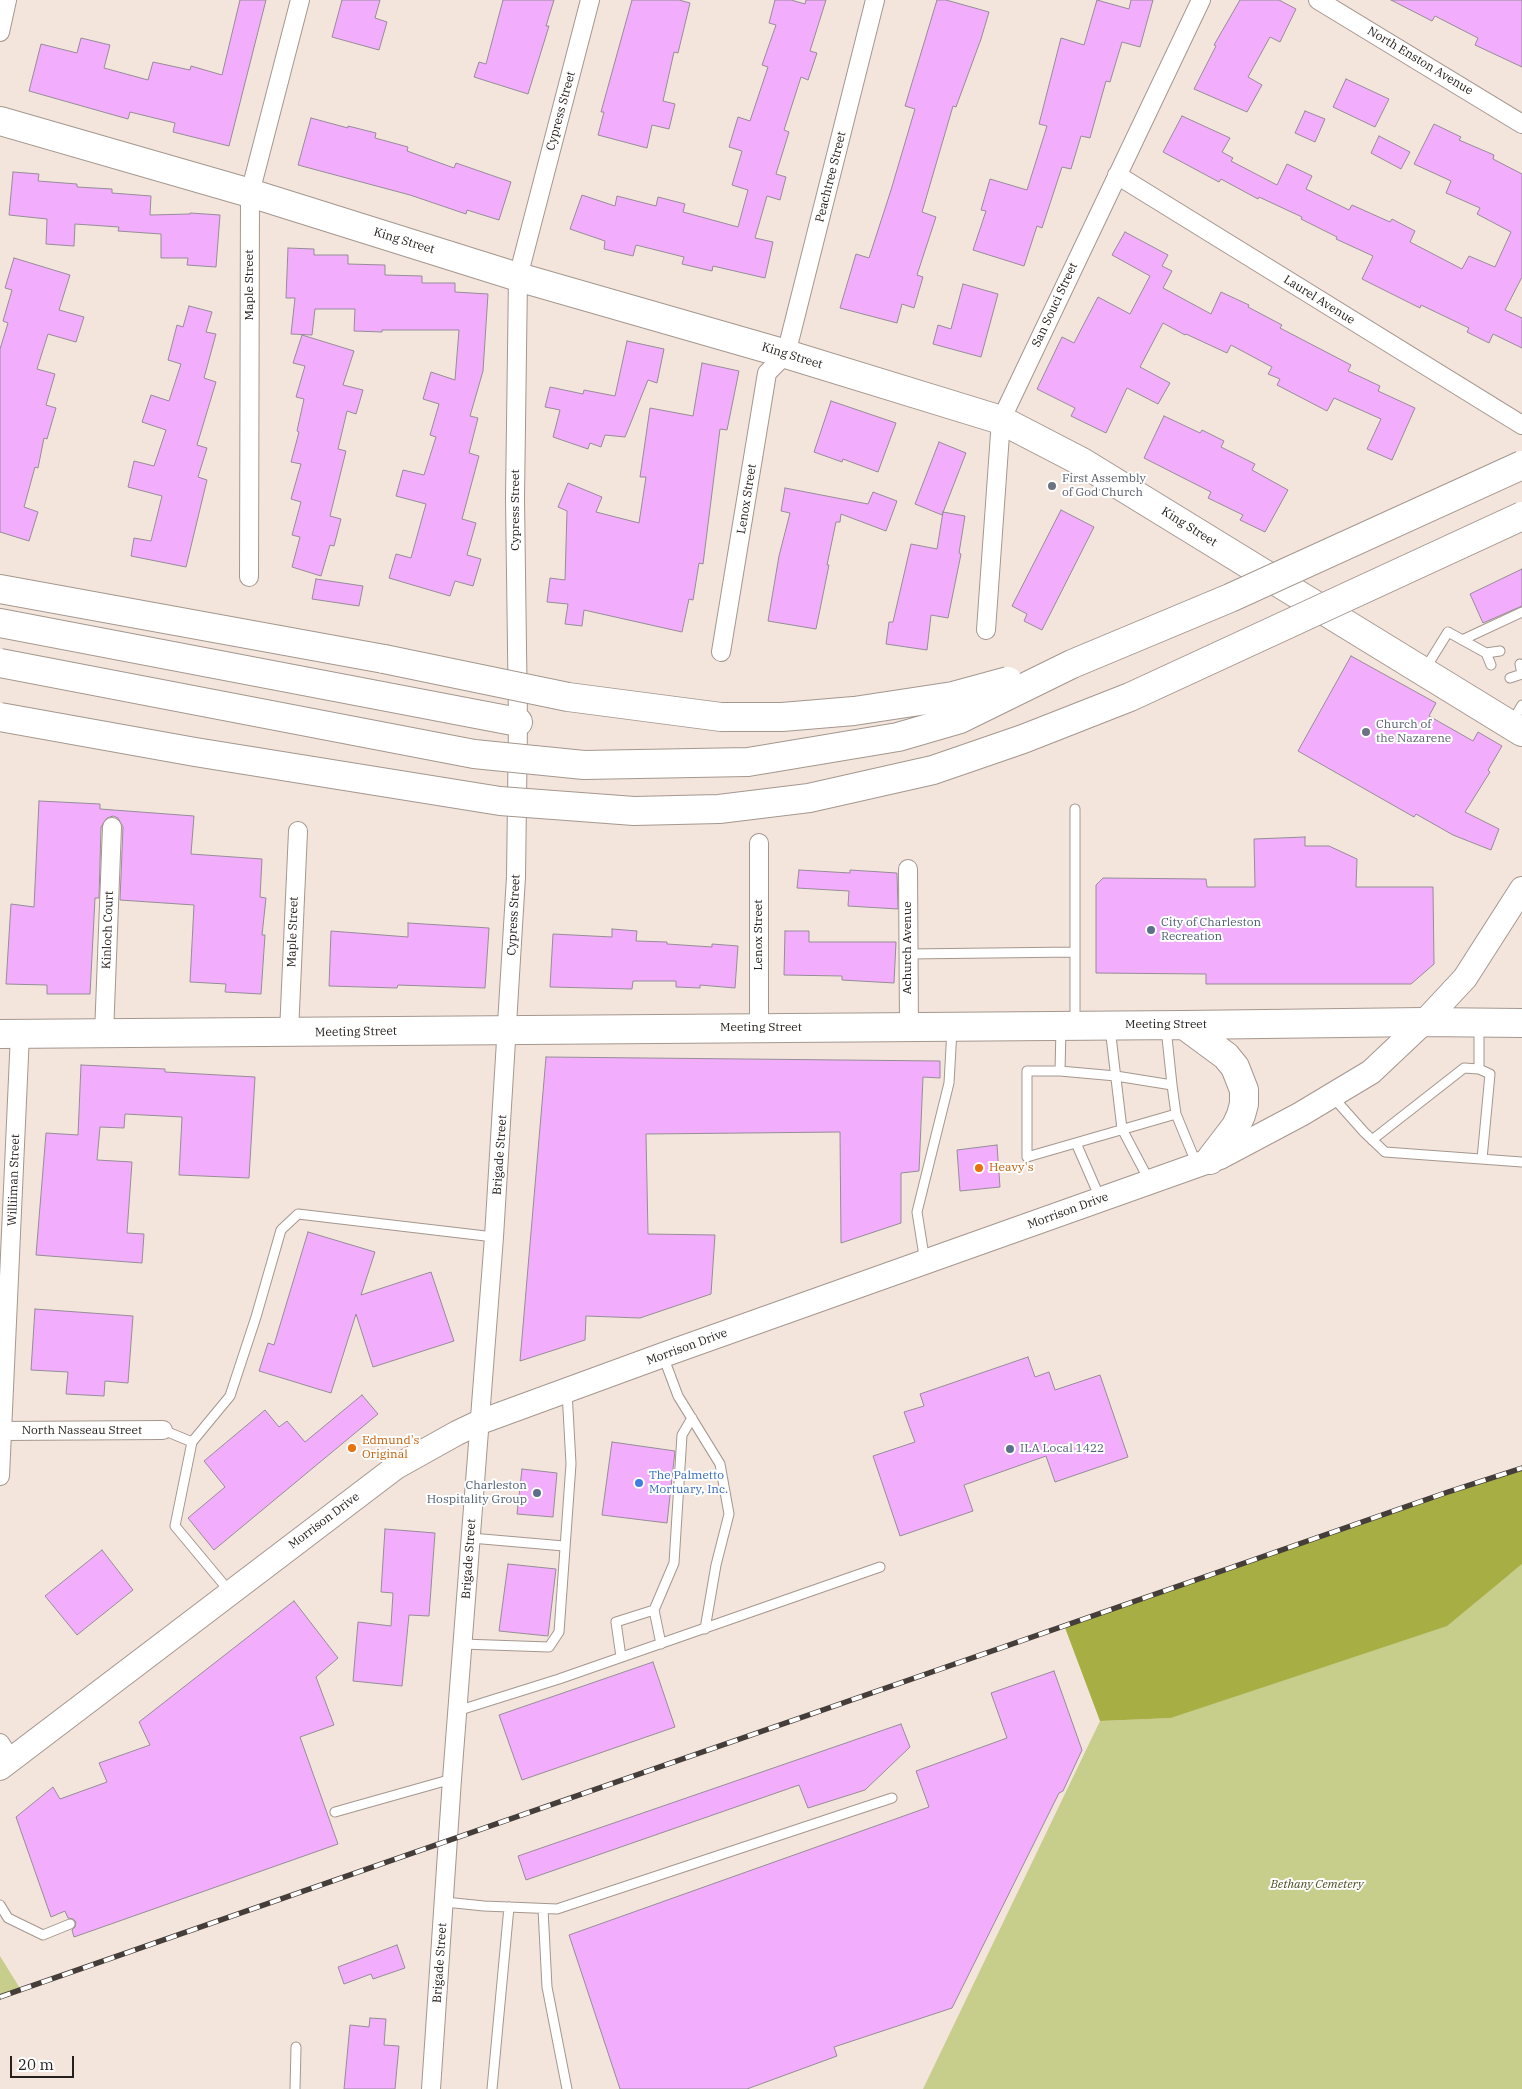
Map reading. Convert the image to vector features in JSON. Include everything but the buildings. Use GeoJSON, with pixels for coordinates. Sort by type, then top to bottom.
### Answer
{"type":"FeatureCollection","features":[{"type":"Feature","properties":{"kind":"main road","name":"King Street"},"geometry":{"type":"LineString","coordinates":[[0,121],[250,193],[518,277],[786,354],[1001,420],[1082,462],[1424,672],[1518,721]]}},
{"type":"Feature","properties":{"kind":"main road"},"geometry":{"type":"LineString","coordinates":[[0,663],[474,754],[584,765],[748,762],[898,737],[960,719],[1072,664],[1230,598],[1522,466]]}},
{"type":"Feature","properties":{"kind":"main road"},"geometry":{"type":"LineString","coordinates":[[0,717],[195,752],[500,801],[634,811],[719,809],[809,798],[933,770],[1023,739],[1130,697],[1522,516]]}},
{"type":"Feature","properties":{"kind":"main road"},"geometry":{"type":"LineString","coordinates":[[0,589],[384,659],[568,697],[721,717],[791,716],[854,712],[953,696],[1072,664]]}},
{"type":"Feature","properties":{"kind":"main road"},"geometry":{"type":"LineString","coordinates":[[0,623],[518,722]]}},
{"type":"Feature","properties":{"kind":"main road","name":"Morrison Drive"},"geometry":{"type":"LineString","coordinates":[[3,1756],[230,1592],[396,1468],[480,1422],[1203,1162],[1293,1118],[1332,1096],[1371,1072],[1424,1022],[1465,978],[1522,889]]}},
{"type":"Feature","properties":{"kind":"main road","name":"Meeting Street"},"geometry":{"type":"LineString","coordinates":[[10,1034],[1424,1022],[1522,1023]]}},
{"type":"Feature","properties":{"kind":"main road"},"geometry":{"type":"LineString","coordinates":[[1175,1025],[1226,1056],[1235,1067],[1244,1090],[1244,1104],[1236,1126],[1203,1162]]}},
{"type":"Feature","properties":{"kind":"street"},"geometry":{"type":"LineString","coordinates":[[0,32],[7,0]]}},
{"type":"Feature","properties":{"kind":"street","name":"Maple Street"},"geometry":{"type":"LineString","coordinates":[[249,577],[250,193],[300,0]]}},
{"type":"Feature","properties":{"kind":"street","name":"Cypress Street"},"geometry":{"type":"LineString","coordinates":[[508,1030],[516,877],[518,277],[590,0]]}},
{"type":"Feature","properties":{"kind":"street","name":"Peachtree Street"},"geometry":{"type":"LineString","coordinates":[[786,354],[875,0]]}},
{"type":"Feature","properties":{"kind":"street","name":"San Souci Street"},"geometry":{"type":"LineString","coordinates":[[986,630],[1001,420],[1201,0]]}},
{"type":"Feature","properties":{"kind":"street","name":"North Enston Avenue"},"geometry":{"type":"LineString","coordinates":[[1318,0],[1522,124]]}},
{"type":"Feature","properties":{"kind":"street","name":"Laurel Avenue"},"geometry":{"type":"LineString","coordinates":[[1116,176],[1522,425]]}},
{"type":"Feature","properties":{"kind":"street","name":"Lenox Street"},"geometry":{"type":"LineString","coordinates":[[721,652],[767,373],[786,354]]}},
{"type":"Feature","properties":{"kind":"street","name":"Kinloch Court"},"geometry":{"type":"LineString","coordinates":[[104,1034],[112,827]]}},
{"type":"Feature","properties":{"kind":"street","name":"Maple Street"},"geometry":{"type":"LineString","coordinates":[[289,1032],[298,831]]}},
{"type":"Feature","properties":{"kind":"street","name":"Lenox Street"},"geometry":{"type":"LineString","coordinates":[[759,843],[759,1028]]}},
{"type":"Feature","properties":{"kind":"street","name":"Achurch Avenue"},"geometry":{"type":"LineString","coordinates":[[908,869],[909,1027]]}},
{"type":"Feature","properties":{"kind":"street","name":"Brigade Street"},"geometry":{"type":"LineString","coordinates":[[430,2089],[508,1030]]}},
{"type":"Feature","properties":{"kind":"street","name":"Williiman Street"},"geometry":{"type":"LineString","coordinates":[[0,1476],[10,1034]]}},
{"type":"Feature","properties":{"kind":"street","name":"North Nasseau Street"},"geometry":{"type":"LineString","coordinates":[[2,1431],[163,1430]]}},
{"type":"Feature","properties":{"kind":"lane"},"geometry":{"type":"LineString","coordinates":[[1462,640],[1522,612]]}},
{"type":"Feature","properties":{"kind":"lane"},"geometry":{"type":"LineString","coordinates":[[1424,672],[1448,632],[1486,654],[1490,665]]}},
{"type":"Feature","properties":{"kind":"lane"},"geometry":{"type":"LineString","coordinates":[[1486,654],[1500,651]]}},
{"type":"Feature","properties":{"kind":"lane"},"geometry":{"type":"LineString","coordinates":[[1510,678],[1522,674],[1520,664]]}},
{"type":"Feature","properties":{"kind":"lane"},"geometry":{"type":"LineString","coordinates":[[1060,1071],[1068,1025],[1075,952],[1075,809]]}},
{"type":"Feature","properties":{"kind":"lane"},"geometry":{"type":"LineString","coordinates":[[908,954],[1075,952]]}},
{"type":"Feature","properties":{"kind":"lane"},"geometry":{"type":"LineString","coordinates":[[1479,1022],[1479,1069]]}},
{"type":"Feature","properties":{"kind":"lane"},"geometry":{"type":"LineString","coordinates":[[1109,1025],[1122,1129],[1150,1182]]}},
{"type":"Feature","properties":{"kind":"lane"},"geometry":{"type":"LineString","coordinates":[[1175,1025],[1172,1085],[1176,1114],[1203,1162]]}},
{"type":"Feature","properties":{"kind":"lane"},"geometry":{"type":"LineString","coordinates":[[925,1262],[917,1212],[950,1083],[953,1026]]}},
{"type":"Feature","properties":{"kind":"lane"},"geometry":{"type":"LineString","coordinates":[[1372,1140],[1464,1068],[1479,1069],[1490,1074],[1482,1159]]}},
{"type":"Feature","properties":{"kind":"lane"},"geometry":{"type":"LineString","coordinates":[[1172,1085],[1116,1076],[1060,1071],[1027,1071],[1027,1157],[1176,1114]]}},
{"type":"Feature","properties":{"kind":"lane"},"geometry":{"type":"LineString","coordinates":[[1332,1096],[1385,1152],[1522,1162]]}},
{"type":"Feature","properties":{"kind":"lane"},"geometry":{"type":"LineString","coordinates":[[1076,1143],[1100,1200]]}},
{"type":"Feature","properties":{"kind":"lane"},"geometry":{"type":"LineString","coordinates":[[230,1592],[175,1526],[192,1442],[230,1396],[256,1317],[281,1230],[298,1214],[494,1237]]}},
{"type":"Feature","properties":{"kind":"lane"},"geometry":{"type":"LineString","coordinates":[[663,1355],[678,1396],[720,1464],[729,1514],[716,1565],[705,1629]]}},
{"type":"Feature","properties":{"kind":"lane"},"geometry":{"type":"LineString","coordinates":[[462,1644],[549,1647],[558,1632],[570,1464],[567,1391]]}},
{"type":"Feature","properties":{"kind":"lane"},"geometry":{"type":"LineString","coordinates":[[661,1644],[654,1610],[674,1563],[682,1435],[692,1418]]}},
{"type":"Feature","properties":{"kind":"lane"},"geometry":{"type":"LineString","coordinates":[[163,1430],[192,1442]]}},
{"type":"Feature","properties":{"kind":"lane"},"geometry":{"type":"LineString","coordinates":[[471,1538],[564,1546]]}},
{"type":"Feature","properties":{"kind":"lane"},"geometry":{"type":"LineString","coordinates":[[457,1711],[661,1644],[880,1567]]}},
{"type":"Feature","properties":{"kind":"lane"},"geometry":{"type":"LineString","coordinates":[[621,1657],[616,1622],[654,1610]]}},
{"type":"Feature","properties":{"kind":"lane"},"geometry":{"type":"LineString","coordinates":[[334,1812],[452,1779]]}},
{"type":"Feature","properties":{"kind":"lane"},"geometry":{"type":"LineString","coordinates":[[445,1902],[558,1909],[892,1798]]}},
{"type":"Feature","properties":{"kind":"lane"},"geometry":{"type":"LineString","coordinates":[[0,1905],[8,1918],[43,1935],[70,1924]]}},
{"type":"Feature","properties":{"kind":"lane"},"geometry":{"type":"LineString","coordinates":[[492,2089],[509,1907]]}},
{"type":"Feature","properties":{"kind":"lane"},"geometry":{"type":"LineString","coordinates":[[543,1908],[546,1987],[567,2089]]}},
{"type":"Feature","properties":{"kind":"lane"},"geometry":{"type":"LineString","coordinates":[[295,2089],[296,2047]]}},
{"type":"Feature","properties":{"kind":"green space"},"geometry":{"type":"Polygon","coordinates":[[[1522,1468],[1522,1564],[1447,1626],[1171,1718],[1100,1721],[1064,1625],[1522,1468]]]}},
{"type":"Feature","properties":{"kind":"green space","name":"Bethany Cemetery"},"geometry":{"type":"Polygon","coordinates":[[[1522,1564],[1522,2089],[923,2089],[1100,1721],[1171,1718],[1298,1675],[1511,1573],[1522,1564]]]}},
{"type":"Feature","properties":{"kind":"green space"},"geometry":{"type":"Polygon","coordinates":[[[0,1956],[21,1990],[0,1997],[0,1956]]]}},
{"type":"Feature","properties":{"kind":"railway"},"geometry":{"type":"LineString","coordinates":[[0,1997],[1448,1492],[1522,1468]]}},
{"type":"Feature","properties":{"kind":"place","name":"First Assembly of God Church"},"geometry":{"type":"Point","coordinates":[1052,486]}},
{"type":"Feature","properties":{"kind":"place","name":"Church of the Nazarene"},"geometry":{"type":"Point","coordinates":[1366,732]}},
{"type":"Feature","properties":{"kind":"place","name":"City of Charleston Recreation"},"geometry":{"type":"Point","coordinates":[1151,930]}},
{"type":"Feature","properties":{"kind":"place","name":"Heavy's"},"geometry":{"type":"Point","coordinates":[979,1168]}},
{"type":"Feature","properties":{"kind":"place","name":"Edmund's Original"},"geometry":{"type":"Point","coordinates":[352,1448]}},
{"type":"Feature","properties":{"kind":"place","name":"ILA Local 1422"},"geometry":{"type":"Point","coordinates":[1010,1449]}},
{"type":"Feature","properties":{"kind":"place","name":"The Palmetto Mortuary, Inc."},"geometry":{"type":"Point","coordinates":[639,1483]}},
{"type":"Feature","properties":{"kind":"place","name":"Charleston Hospitality Group"},"geometry":{"type":"Point","coordinates":[537,1493]}}]}
